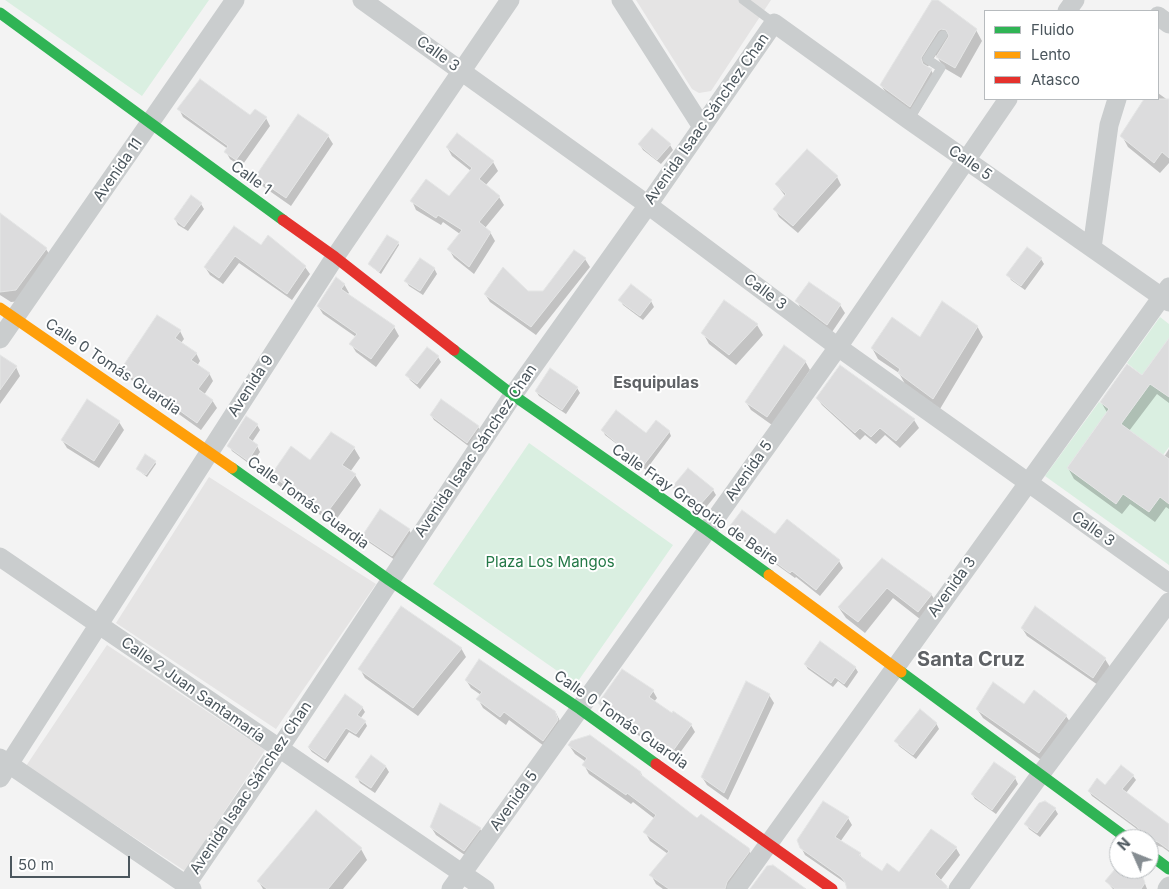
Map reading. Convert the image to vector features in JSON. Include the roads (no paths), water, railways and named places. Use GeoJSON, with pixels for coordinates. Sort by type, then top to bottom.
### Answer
{"type":"FeatureCollection","features":[{"type":"Feature","properties":{"kind":"street","name":"Avenida 11"},"geometry":{"type":"LineString","coordinates":[[0,339],[7,313],[150,124],[235,0]]}},
{"type":"Feature","properties":{"kind":"street","name":"Calle 3"},"geometry":{"type":"LineString","coordinates":[[362,0],[648,205],[838,347],[1169,583]]}},
{"type":"Feature","properties":{"kind":"street","name":"Avenida 9"},"geometry":{"type":"LineString","coordinates":[[3,767],[99,625],[209,450],[335,257],[510,0]]}},
{"type":"Feature","properties":{"kind":"street"},"geometry":{"type":"LineString","coordinates":[[621,0],[702,127]]}},
{"type":"Feature","properties":{"kind":"street","name":"Calle 1"},"geometry":{"type":"LineString","coordinates":[[0,13],[335,257]]}},
{"type":"Feature","properties":{"kind":"street","name":"Avenida Isaac Sánchez Chan"},"geometry":{"type":"LineString","coordinates":[[189,887],[389,580],[513,395],[774,23]]}},
{"type":"Feature","properties":{"kind":"street","name":"Calle 5"},"geometry":{"type":"LineString","coordinates":[[774,23],[966,161],[1092,248],[1167,295]]}},
{"type":"Feature","properties":{"kind":"street","name":"Avenida 5"},"geometry":{"type":"LineString","coordinates":[[451,889],[838,347],[1007,100]]}},
{"type":"Feature","properties":{"kind":"street"},"geometry":{"type":"LineString","coordinates":[[1092,248],[1110,125],[1117,100]]}},
{"type":"Feature","properties":{"kind":"street","name":"Calle Fray Gregorio de Beire"},"geometry":{"type":"LineString","coordinates":[[335,257],[513,395],[707,530],[1114,829]]}},
{"type":"Feature","properties":{"kind":"street","name":"Avenida 3"},"geometry":{"type":"LineString","coordinates":[[736,889],[1027,482],[1167,295]]}},
{"type":"Feature","properties":{"kind":"street","name":"Calle 0 Tomás Guardia"},"geometry":{"type":"LineString","coordinates":[[7,313],[209,450]]}},
{"type":"Feature","properties":{"kind":"street","name":"Calle Tomás Guardia"},"geometry":{"type":"LineString","coordinates":[[209,450],[389,580]]}},
{"type":"Feature","properties":{"kind":"street","name":"Calle 2 Juan Santamaría"},"geometry":{"type":"LineString","coordinates":[[0,557],[485,889]]}},
{"type":"Feature","properties":{"kind":"street","name":"Calle 0 Tomás Guardia"},"geometry":{"type":"LineString","coordinates":[[389,580],[580,709],[769,842],[832,889]]}},
{"type":"Feature","properties":{"kind":"street"},"geometry":{"type":"LineString","coordinates":[[958,889],[1040,774],[1169,602]]}},
{"type":"Feature","properties":{"kind":"street"},"geometry":{"type":"LineString","coordinates":[[3,767],[189,887]]}},
{"type":"Feature","properties":{"kind":"lane"},"geometry":{"type":"LineString","coordinates":[[743,0],[774,23]]}},
{"type":"Feature","properties":{"kind":"lane"},"geometry":{"type":"LineString","coordinates":[[909,120],[941,68],[927,59],[943,35]]}},
{"type":"Feature","properties":{"kind":"district","name":"Esquipulas"},"geometry":{"type":"Point","coordinates":[656,383]}},
{"type":"Feature","properties":{"kind":"district","name":"Santa Cruz"},"geometry":{"type":"Point","coordinates":[971,660]}},
{"type":"Feature","properties":{"kind":"park label","name":"Plaza Los Mangos"},"geometry":{"type":"Point","coordinates":[550,562]}}]}
